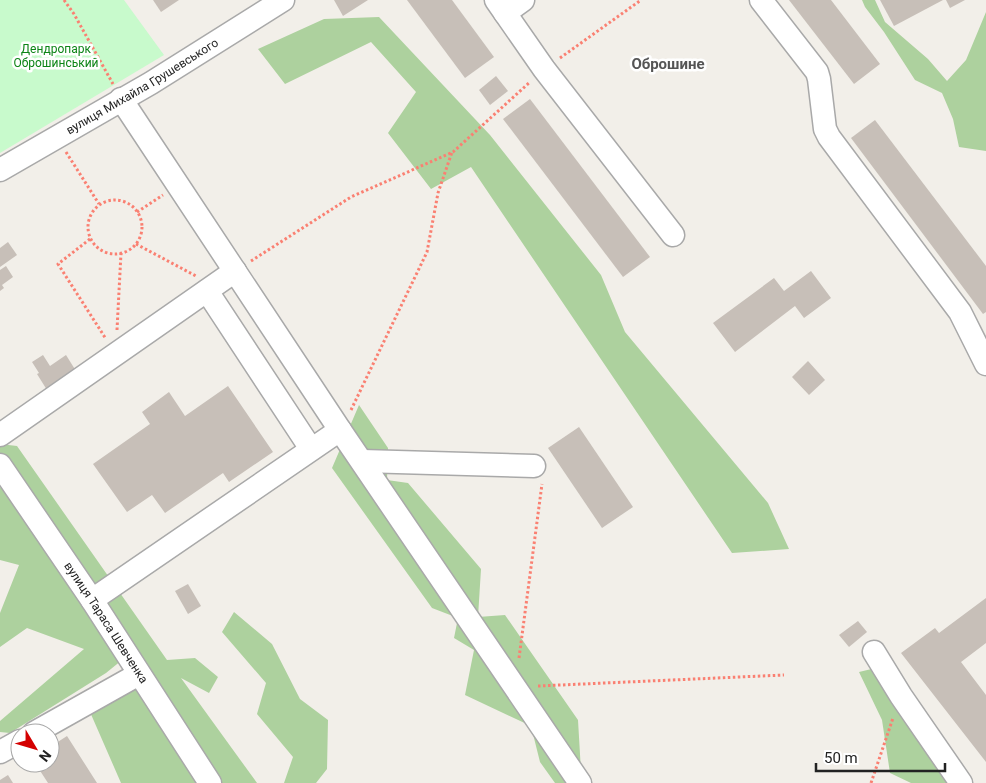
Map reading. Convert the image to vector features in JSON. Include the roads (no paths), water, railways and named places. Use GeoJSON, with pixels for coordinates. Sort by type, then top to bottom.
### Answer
{"type":"FeatureCollection","features":[{"type":"Feature","properties":{"kind":"street","name":"вулиця Михайла Грушевського"},"geometry":{"type":"LineString","coordinates":[[0,170],[151,83],[283,0]]}},
{"type":"Feature","properties":{"kind":"street"},"geometry":{"type":"LineString","coordinates":[[761,0],[817,72],[826,129],[830,137],[960,312],[986,364]]}},
{"type":"Feature","properties":{"kind":"street"},"geometry":{"type":"LineString","coordinates":[[508,4],[544,69],[673,235]]}},
{"type":"Feature","properties":{"kind":"street"},"geometry":{"type":"LineString","coordinates":[[121,99],[340,430],[580,783]]}},
{"type":"Feature","properties":{"kind":"street"},"geometry":{"type":"LineString","coordinates":[[0,435],[235,271]]}},
{"type":"Feature","properties":{"kind":"street"},"geometry":{"type":"LineString","coordinates":[[211,288],[311,450]]}},
{"type":"Feature","properties":{"kind":"street"},"geometry":{"type":"LineString","coordinates":[[92,600],[340,430]]}},
{"type":"Feature","properties":{"kind":"street"},"geometry":{"type":"LineString","coordinates":[[362,461],[539,473]]}},
{"type":"Feature","properties":{"kind":"street","name":"вулиця Тараса Шевченка"},"geometry":{"type":"LineString","coordinates":[[0,465],[92,600],[210,783]]}},
{"type":"Feature","properties":{"kind":"street"},"geometry":{"type":"LineString","coordinates":[[874,652],[901,696],[961,783]]}},
{"type":"Feature","properties":{"kind":"street"},"geometry":{"type":"LineString","coordinates":[[52,723],[139,674]]}},
{"type":"Feature","properties":{"kind":"district","name":"Оброшине"},"geometry":{"type":"Point","coordinates":[668,64]}},
{"type":"Feature","properties":{"kind":"park label","name":"Дендропарк Оброшинський"},"geometry":{"type":"Point","coordinates":[56,56]}}]}
